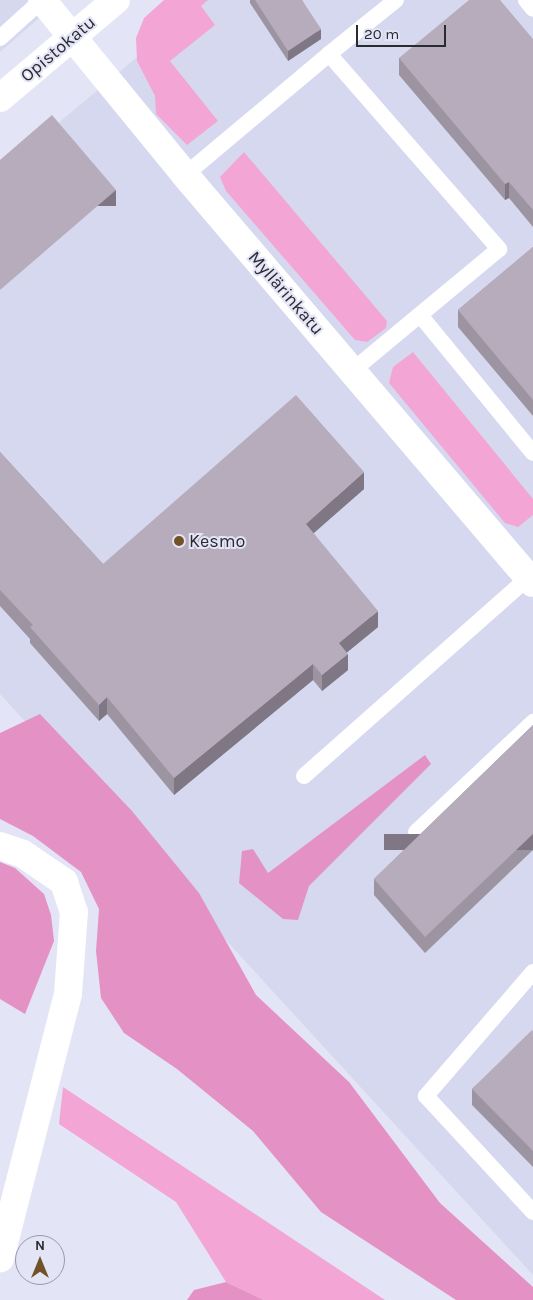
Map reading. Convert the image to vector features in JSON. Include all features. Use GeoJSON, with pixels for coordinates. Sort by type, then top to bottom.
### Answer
{"type":"FeatureCollection","features":[{"type":"Feature","properties":{"kind":"street","name":"Myllärinkatu"},"geometry":{"type":"LineString","coordinates":[[42,0],[184,175],[531,580]]}},
{"type":"Feature","properties":{"kind":"street","name":"Opistokatu"},"geometry":{"type":"LineString","coordinates":[[0,98],[116,0]]}},
{"type":"Feature","properties":{"kind":"street"},"geometry":{"type":"LineString","coordinates":[[0,846],[23,854],[64,882],[74,912],[68,994],[0,1258]]}},
{"type":"Feature","properties":{"kind":"lane"},"geometry":{"type":"LineString","coordinates":[[0,38],[42,0]]}},
{"type":"Feature","properties":{"kind":"lane"},"geometry":{"type":"LineString","coordinates":[[184,175],[396,0]]}},
{"type":"Feature","properties":{"kind":"lane"},"geometry":{"type":"LineString","coordinates":[[526,0],[533,9]]}},
{"type":"Feature","properties":{"kind":"lane"},"geometry":{"type":"LineString","coordinates":[[329,54],[500,249],[352,371]]}},
{"type":"Feature","properties":{"kind":"lane"},"geometry":{"type":"LineString","coordinates":[[420,315],[533,453]]}},
{"type":"Feature","properties":{"kind":"lane"},"geometry":{"type":"LineString","coordinates":[[304,776],[531,580]]}},
{"type":"Feature","properties":{"kind":"lane"},"geometry":{"type":"LineString","coordinates":[[416,832],[533,722]]}},
{"type":"Feature","properties":{"kind":"lane"},"geometry":{"type":"LineString","coordinates":[[533,972],[426,1096],[533,1212]]}},
{"type":"Feature","properties":{"kind":"shaded area"},"geometry":{"type":"Polygon","coordinates":[[[0,0],[60,0],[0,52],[0,0]]]}},
{"type":"Feature","properties":{"kind":"shaded area"},"geometry":{"type":"Polygon","coordinates":[[[164,0],[208,0],[201,6],[215,25],[170,61],[218,121],[187,145],[156,114],[155,96],[137,61],[136,38],[144,18],[164,0]]]}},
{"type":"Feature","properties":{"kind":"shaded area"},"geometry":{"type":"Polygon","coordinates":[[[205,0],[533,0],[533,1275],[0,694],[0,172],[205,0]]]}},
{"type":"Feature","properties":{"kind":"shaded area"},"geometry":{"type":"Polygon","coordinates":[[[244,152],[387,321],[386,328],[367,342],[355,340],[226,191],[220,177],[244,152]]]}},
{"type":"Feature","properties":{"kind":"shaded area"},"geometry":{"type":"Polygon","coordinates":[[[413,352],[533,499],[533,515],[518,527],[505,523],[389,383],[393,367],[413,352]]]}},
{"type":"Feature","properties":{"kind":"shaded area"},"geometry":{"type":"Polygon","coordinates":[[[40,714],[132,811],[199,893],[256,995],[349,1082],[440,1203],[533,1287],[533,1300],[456,1300],[321,1212],[253,1131],[177,1069],[124,1033],[101,998],[96,951],[99,909],[81,872],[33,836],[0,819],[0,733],[40,714]]]}},
{"type":"Feature","properties":{"kind":"shaded area"},"geometry":{"type":"Polygon","coordinates":[[[425,755],[431,764],[309,886],[298,920],[283,919],[239,883],[242,851],[253,849],[268,873],[425,755]]]}},
{"type":"Feature","properties":{"kind":"shaded area"},"geometry":{"type":"Polygon","coordinates":[[[0,862],[15,868],[44,894],[51,915],[54,941],[25,1014],[0,999],[0,862]]]}},
{"type":"Feature","properties":{"kind":"shaded area"},"geometry":{"type":"Polygon","coordinates":[[[63,1087],[385,1300],[264,1300],[226,1282],[176,1202],[59,1124],[63,1087]]]}},
{"type":"Feature","properties":{"kind":"shaded area"},"geometry":{"type":"Polygon","coordinates":[[[226,1282],[264,1300],[187,1300],[194,1290],[226,1282]]]}},
{"type":"Feature","properties":{"kind":"building"},"geometry":{"type":"Polygon","coordinates":[[[255,0],[302,0],[321,29],[288,51],[255,0]]]}},
{"type":"Feature","properties":{"kind":"building"},"geometry":{"type":"Polygon","coordinates":[[[469,0],[500,0],[533,39],[533,210],[509,182],[505,184],[399,58],[469,0]]]}},
{"type":"Feature","properties":{"kind":"building"},"geometry":{"type":"Polygon","coordinates":[[[52,115],[116,190],[0,290],[0,160],[52,115]]]}},
{"type":"Feature","properties":{"kind":"building"},"geometry":{"type":"Polygon","coordinates":[[[533,247],[533,400],[458,310],[533,247]]]}},
{"type":"Feature","properties":{"kind":"building"},"geometry":{"type":"Polygon","coordinates":[[[296,395],[364,472],[306,524],[378,611],[339,643],[348,654],[322,675],[313,664],[174,778],[107,697],[99,705],[30,627],[33,625],[0,590],[0,452],[103,564],[296,395]]]}},
{"type":"Feature","properties":{"kind":"building"},"geometry":{"type":"Polygon","coordinates":[[[533,725],[533,834],[425,937],[374,879],[533,725]]]}},
{"type":"Feature","properties":{"kind":"building"},"geometry":{"type":"Polygon","coordinates":[[[532,1030],[533,1032],[533,1151],[472,1089],[532,1030]]]}},
{"type":"Feature","properties":{"kind":"place","name":"Kesmo"},"geometry":{"type":"Point","coordinates":[179,541]}}]}
